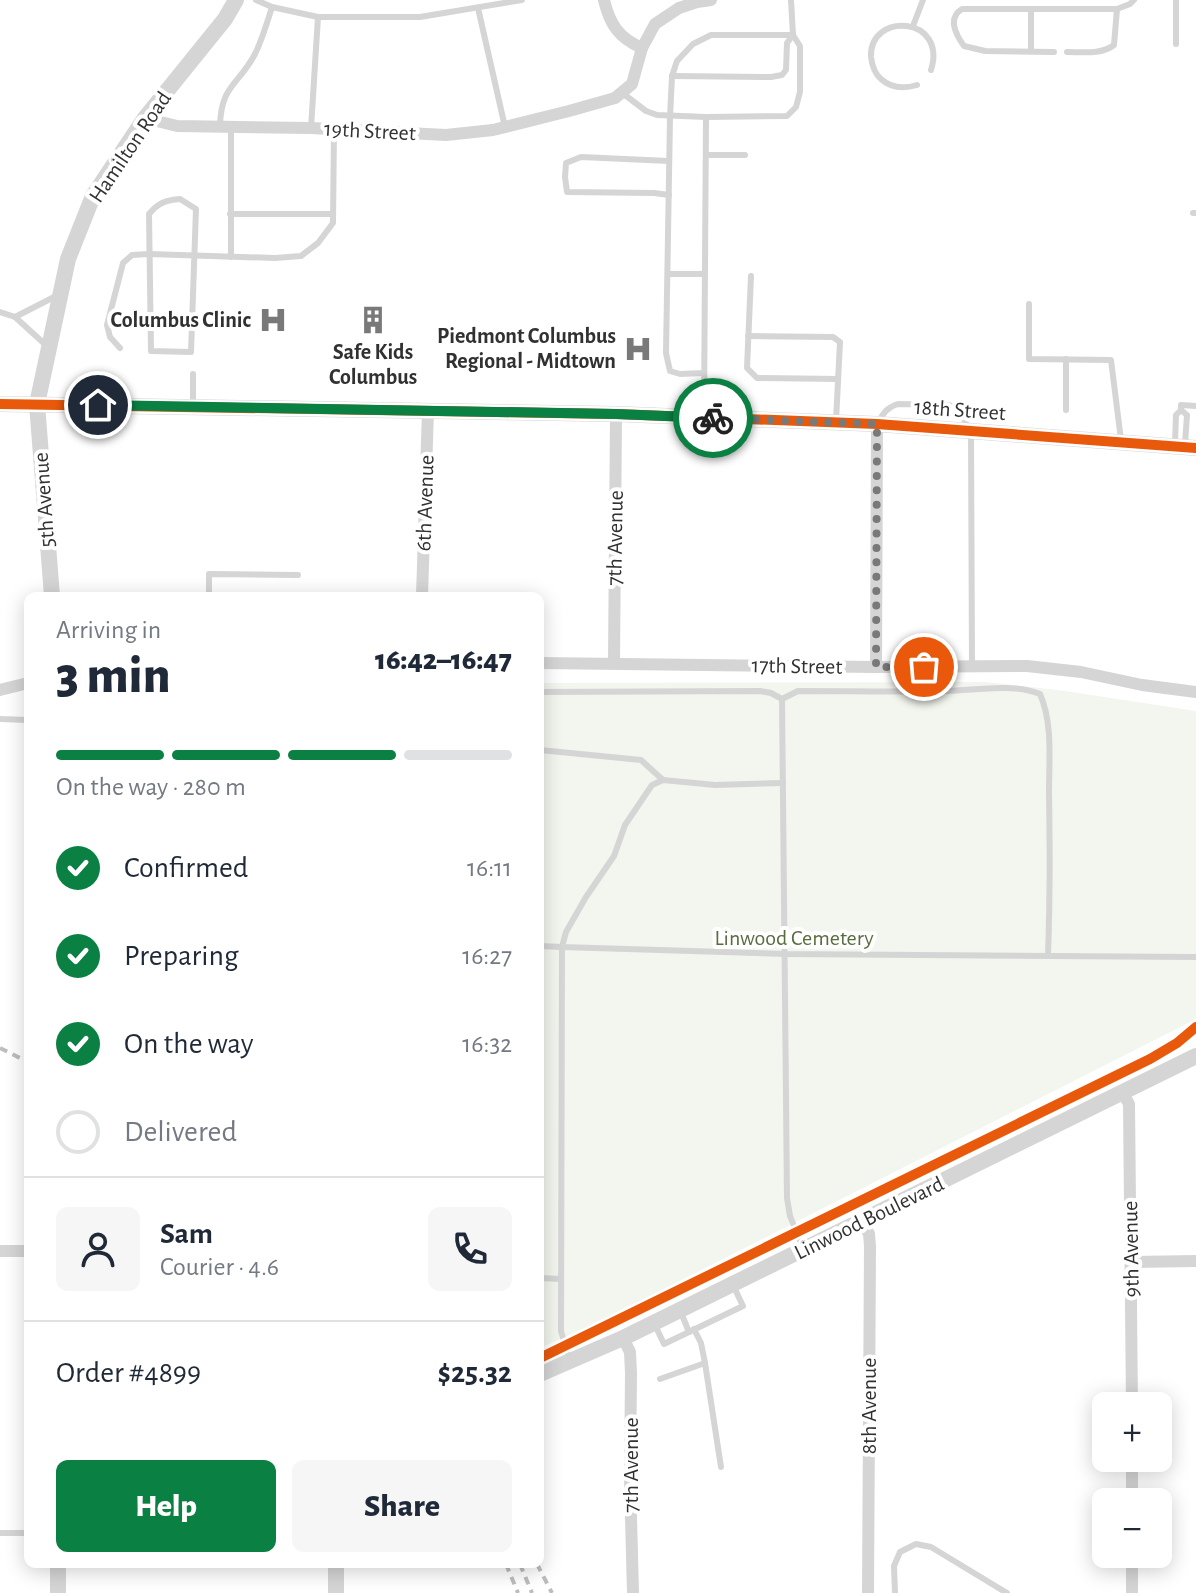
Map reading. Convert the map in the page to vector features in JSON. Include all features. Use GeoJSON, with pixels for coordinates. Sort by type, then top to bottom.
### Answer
{"type":"FeatureCollection","features":[{"type":"Feature","properties":{"kind":"street","name":"Hamilton Road"},"geometry":{"type":"LineString","coordinates":[[37,404],[68,259],[93,196],[145,118],[225,19],[236,0]]}},
{"type":"Feature","properties":{"kind":"street"},"geometry":{"type":"LineString","coordinates":[[604,0],[615,29],[627,41],[642,48]]}},
{"type":"Feature","properties":{"kind":"street"},"geometry":{"type":"LineString","coordinates":[[621,92],[632,84],[642,48],[655,24],[679,8],[711,0]]}},
{"type":"Feature","properties":{"kind":"street","name":"19th Street"},"geometry":{"type":"LineString","coordinates":[[145,118],[177,126],[311,128],[446,135],[493,130],[615,98],[621,92]]}},
{"type":"Feature","properties":{"kind":"street","name":"18th Street"},"geometry":{"type":"LineString","coordinates":[[0,404],[704,417],[877,424],[1185,447]]}},
{"type":"Feature","properties":{"kind":"street","name":"5th Avenue"},"geometry":{"type":"LineString","coordinates":[[37,404],[52,592]]}},
{"type":"Feature","properties":{"kind":"street","name":"6th Avenue"},"geometry":{"type":"LineString","coordinates":[[422,592],[428,410]]}},
{"type":"Feature","properties":{"kind":"street","name":"7th Avenue"},"geometry":{"type":"LineString","coordinates":[[614,663],[616,414]]}},
{"type":"Feature","properties":{"kind":"street"},"geometry":{"type":"LineString","coordinates":[[876,667],[877,424]]}},
{"type":"Feature","properties":{"kind":"street","name":"17th Street"},"geometry":{"type":"LineString","coordinates":[[544,663],[1027,666],[1196,692]]}},
{"type":"Feature","properties":{"kind":"street"},"geometry":{"type":"LineString","coordinates":[[0,690],[24,684]]}},
{"type":"Feature","properties":{"kind":"street","name":"Linwood Boulevard"},"geometry":{"type":"LineString","coordinates":[[544,1372],[733,1285],[1196,1056]]}},
{"type":"Feature","properties":{"kind":"street","name":"9th Avenue"},"geometry":{"type":"LineString","coordinates":[[1123,1093],[1129,1104],[1132,1392]]}},
{"type":"Feature","properties":{"kind":"street","name":"8th Avenue"},"geometry":{"type":"LineString","coordinates":[[862,1220],[869,1234],[870,1246],[868,1593]]}},
{"type":"Feature","properties":{"kind":"street"},"geometry":{"type":"LineString","coordinates":[[0,1251],[24,1251]]}},
{"type":"Feature","properties":{"kind":"street"},"geometry":{"type":"LineString","coordinates":[[1131,1262],[1196,1261]]}},
{"type":"Feature","properties":{"kind":"street","name":"7th Avenue"},"geometry":{"type":"LineString","coordinates":[[623,1338],[630,1352],[631,1373],[633,1593]]}},
{"type":"Feature","properties":{"kind":"street"},"geometry":{"type":"LineString","coordinates":[[58,1568],[58,1593]]}},
{"type":"Feature","properties":{"kind":"street"},"geometry":{"type":"LineString","coordinates":[[336,1568],[336,1593]]}},
{"type":"Feature","properties":{"kind":"street"},"geometry":{"type":"LineString","coordinates":[[1132,1568],[1132,1593]]}},
{"type":"Feature","properties":{"kind":"lane"},"geometry":{"type":"LineString","coordinates":[[256,0],[272,7],[318,17],[420,17],[522,0]]}},
{"type":"Feature","properties":{"kind":"lane"},"geometry":{"type":"LineString","coordinates":[[621,92],[646,111],[670,117],[787,116],[799,100],[800,46],[793,35],[791,0]]}},
{"type":"Feature","properties":{"kind":"lane"},"geometry":{"type":"LineString","coordinates":[[913,26],[923,0]]}},
{"type":"Feature","properties":{"kind":"lane"},"geometry":{"type":"LineString","coordinates":[[1054,52],[985,51],[964,46],[956,35],[954,17],[962,9],[1117,9],[1134,0]]}},
{"type":"Feature","properties":{"kind":"lane"},"geometry":{"type":"LineString","coordinates":[[1176,0],[1176,44]]}},
{"type":"Feature","properties":{"kind":"lane"},"geometry":{"type":"LineString","coordinates":[[231,257],[223,98],[255,54],[272,7]]}},
{"type":"Feature","properties":{"kind":"lane"},"geometry":{"type":"LineString","coordinates":[[478,8],[505,127]]}},
{"type":"Feature","properties":{"kind":"lane"},"geometry":{"type":"LineString","coordinates":[[1031,9],[1031,51]]}},
{"type":"Feature","properties":{"kind":"lane"},"geometry":{"type":"LineString","coordinates":[[1067,52],[1099,52],[1114,45],[1117,9]]}},
{"type":"Feature","properties":{"kind":"lane"},"geometry":{"type":"LineString","coordinates":[[311,128],[318,17]]}},
{"type":"Feature","properties":{"kind":"lane"},"geometry":{"type":"LineString","coordinates":[[917,85],[905,88],[889,85],[877,74],[871,59],[874,43],[885,31],[899,25],[913,26],[925,34],[933,47],[931,70]]}},
{"type":"Feature","properties":{"kind":"lane"},"geometry":{"type":"LineString","coordinates":[[704,373],[680,374],[670,371],[666,353],[672,76],[677,61],[703,38],[721,34],[793,35]]}},
{"type":"Feature","properties":{"kind":"lane"},"geometry":{"type":"LineString","coordinates":[[672,76],[777,77],[786,70],[787,43],[793,35]]}},
{"type":"Feature","properties":{"kind":"lane"},"geometry":{"type":"LineString","coordinates":[[704,417],[706,117]]}},
{"type":"Feature","properties":{"kind":"lane"},"geometry":{"type":"LineString","coordinates":[[120,348],[110,337],[107,325],[123,263],[132,255],[275,258],[301,256],[318,243],[333,223],[334,129]]}},
{"type":"Feature","properties":{"kind":"lane"},"geometry":{"type":"LineString","coordinates":[[706,155],[745,155]]}},
{"type":"Feature","properties":{"kind":"lane"},"geometry":{"type":"LineString","coordinates":[[669,161],[581,157],[566,163],[565,177],[567,192],[669,195]]}},
{"type":"Feature","properties":{"kind":"lane"},"geometry":{"type":"LineString","coordinates":[[180,199],[196,209],[191,352],[151,351],[149,254],[149,214],[155,206],[167,200],[180,199]]}},
{"type":"Feature","properties":{"kind":"lane"},"geometry":{"type":"LineString","coordinates":[[230,214],[333,214]]}},
{"type":"Feature","properties":{"kind":"lane"},"geometry":{"type":"LineString","coordinates":[[668,274],[705,274]]}},
{"type":"Feature","properties":{"kind":"lane"},"geometry":{"type":"LineString","coordinates":[[751,276],[747,368],[757,378],[838,379]]}},
{"type":"Feature","properties":{"kind":"lane"},"geometry":{"type":"LineString","coordinates":[[15,317],[61,294]]}},
{"type":"Feature","properties":{"kind":"lane"},"geometry":{"type":"LineString","coordinates":[[1029,304],[1029,359],[1111,360],[1121,443]]}},
{"type":"Feature","properties":{"kind":"lane"},"geometry":{"type":"LineString","coordinates":[[0,312],[15,317],[49,348]]}},
{"type":"Feature","properties":{"kind":"lane"},"geometry":{"type":"LineString","coordinates":[[748,336],[833,337],[840,342],[836,423]]}},
{"type":"Feature","properties":{"kind":"lane"},"geometry":{"type":"LineString","coordinates":[[1066,359],[1066,410]]}},
{"type":"Feature","properties":{"kind":"lane"},"geometry":{"type":"LineString","coordinates":[[193,374],[193,406]]}},
{"type":"Feature","properties":{"kind":"lane"},"geometry":{"type":"LineString","coordinates":[[877,424],[884,412],[898,404],[949,405],[957,408],[971,431],[972,666]]}},
{"type":"Feature","properties":{"kind":"lane"},"geometry":{"type":"LineString","coordinates":[[1185,447],[1176,415],[1181,405],[1196,406]]}},
{"type":"Feature","properties":{"kind":"lane"},"geometry":{"type":"LineString","coordinates":[[209,592],[209,574],[298,575]]}},
{"type":"Feature","properties":{"kind":"lane"},"geometry":{"type":"LineString","coordinates":[[782,699],[798,691],[1028,689],[1040,694],[1045,704],[1048,734],[1048,955]]}},
{"type":"Feature","properties":{"kind":"lane"},"geometry":{"type":"LineString","coordinates":[[544,692],[760,691],[782,699]]}},
{"type":"Feature","properties":{"kind":"lane"},"geometry":{"type":"LineString","coordinates":[[782,699],[787,1198],[790,1216],[804,1249]]}},
{"type":"Feature","properties":{"kind":"lane"},"geometry":{"type":"LineString","coordinates":[[0,719],[24,720]]}},
{"type":"Feature","properties":{"kind":"lane"},"geometry":{"type":"LineString","coordinates":[[544,750],[641,760],[663,780]]}},
{"type":"Feature","properties":{"kind":"lane"},"geometry":{"type":"LineString","coordinates":[[570,1361],[561,1331],[562,947],[566,932],[614,856],[625,825],[652,785],[663,780],[715,785],[783,783]]}},
{"type":"Feature","properties":{"kind":"lane"},"geometry":{"type":"LineString","coordinates":[[544,946],[786,954],[1196,957]]}},
{"type":"Feature","properties":{"kind":"lane"},"geometry":{"type":"LineString","coordinates":[[544,1278],[561,1279]]}},
{"type":"Feature","properties":{"kind":"lane"},"geometry":{"type":"LineString","coordinates":[[654,1323],[664,1344],[743,1306],[733,1285]]}},
{"type":"Feature","properties":{"kind":"lane"},"geometry":{"type":"LineString","coordinates":[[680,1310],[701,1343],[721,1467]]}},
{"type":"Feature","properties":{"kind":"lane"},"geometry":{"type":"LineString","coordinates":[[660,1379],[705,1363]]}},
{"type":"Feature","properties":{"kind":"lane"},"geometry":{"type":"LineString","coordinates":[[0,1533],[24,1533]]}},
{"type":"Feature","properties":{"kind":"lane"},"geometry":{"type":"LineString","coordinates":[[895,1593],[894,1566],[900,1552],[916,1544],[931,1547],[1007,1593]]}},
{"type":"Feature","properties":{"kind":"green space","name":"Linwood Cemetery"},"geometry":{"type":"Polygon","coordinates":[[[985,682],[1196,711],[1196,1019],[589,1327],[544,1346],[544,683],[985,682]]]}},
{"type":"Feature","properties":{"kind":"railway"},"geometry":{"type":"LineString","coordinates":[[0,1048],[24,1060]]}},
{"type":"Feature","properties":{"kind":"railway"},"geometry":{"type":"LineString","coordinates":[[508,1568],[518,1593]]}},
{"type":"Feature","properties":{"kind":"railway"},"geometry":{"type":"LineString","coordinates":[[522,1568],[532,1593]]}},
{"type":"Feature","properties":{"kind":"railway"},"geometry":{"type":"LineString","coordinates":[[539,1568],[552,1593]]}},
{"type":"Feature","properties":{"kind":"cycle path"},"geometry":{"type":"LineString","coordinates":[[0,404],[616,414],[877,424],[1196,448]]}},
{"type":"Feature","properties":{"kind":"cycle path"},"geometry":{"type":"LineString","coordinates":[[544,1356],[1150,1059],[1196,1027]]}},
{"type":"Feature","properties":{"kind":"way so far"},"geometry":{"type":"LineString","coordinates":[[713,418],[877,424],[876,667],[924,667]]}},
{"type":"Feature","properties":{"kind":"place","name":"Columbus Clinic"},"geometry":{"type":"Point","coordinates":[273,320]}},
{"type":"Feature","properties":{"kind":"place","name":"Safe Kids Columbus"},"geometry":{"type":"Point","coordinates":[373,320]}},
{"type":"Feature","properties":{"kind":"place","name":"Piedmont Columbus Regional - Midtown"},"geometry":{"type":"Point","coordinates":[638,349]}},
{"type":"Feature","properties":{"kind":"route"},"geometry":{"type":"LineString","coordinates":[[98,405],[713,418]]}}]}
